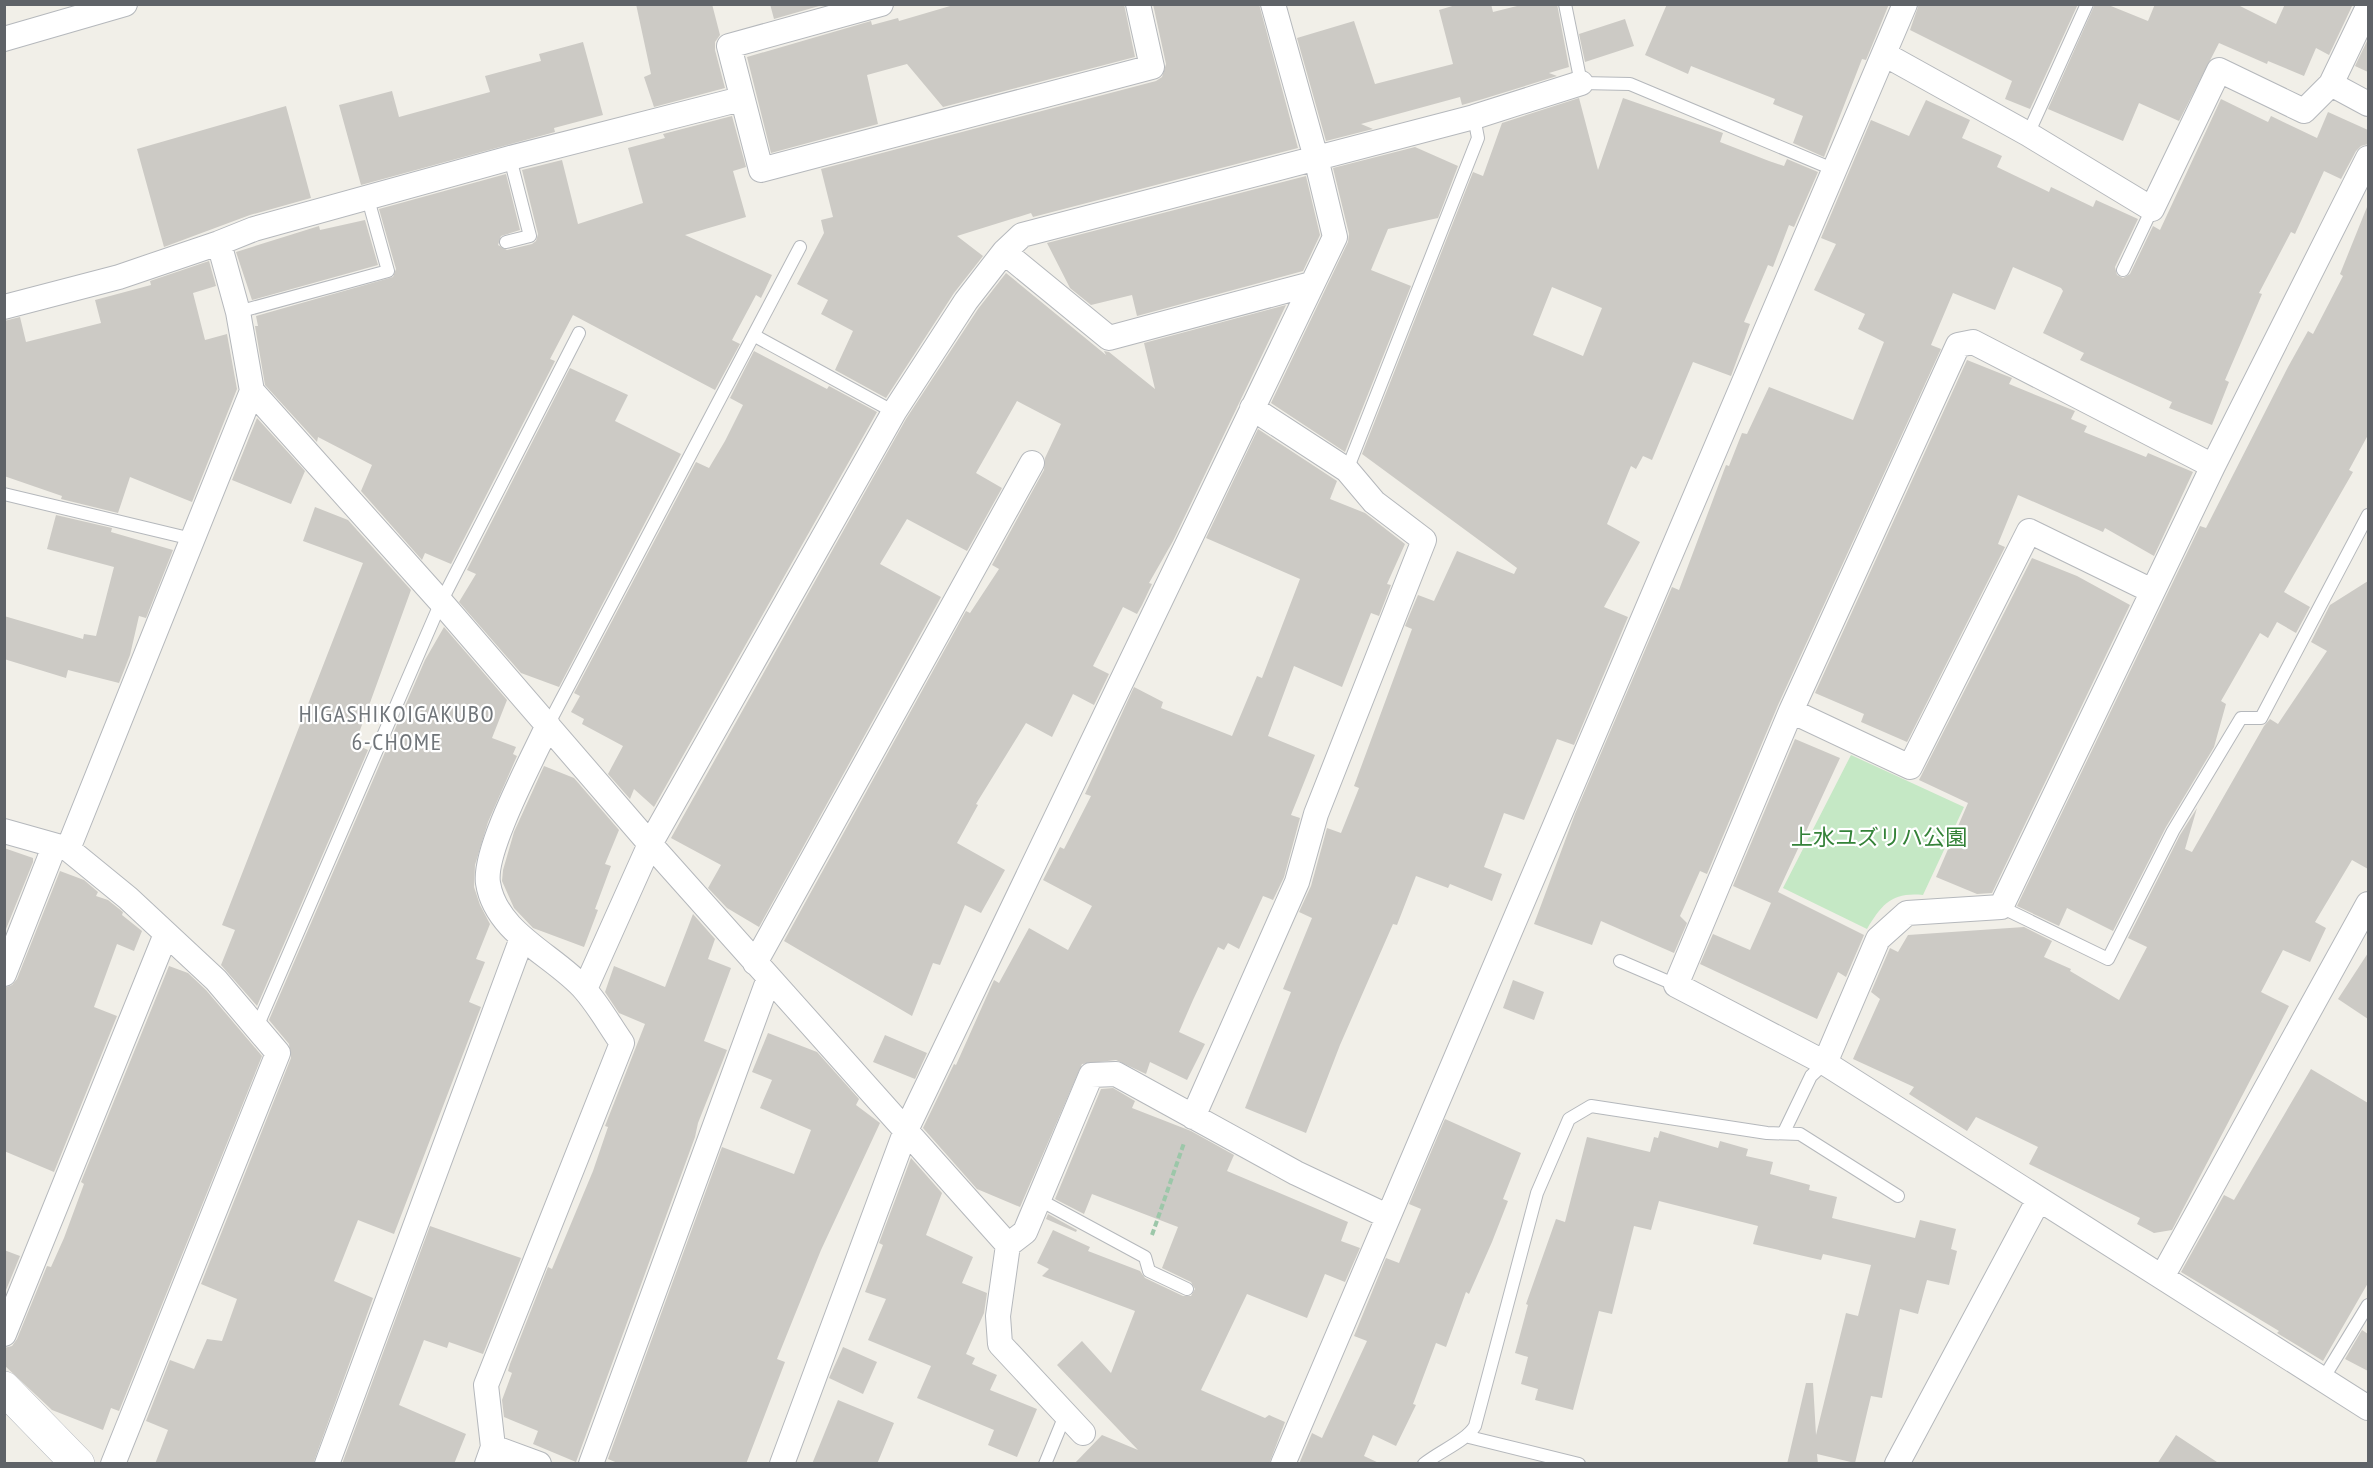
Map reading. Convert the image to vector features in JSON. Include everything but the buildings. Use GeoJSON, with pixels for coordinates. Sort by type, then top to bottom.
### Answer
{"type":"FeatureCollection","features":[{"type":"Feature","properties":{"kind":"main road"},"geometry":{"type":"LineString","coordinates":[[4,1388],[78,1464]]}},
{"type":"Feature","properties":{"kind":"street"},"geometry":{"type":"LineString","coordinates":[[4,39],[125,4]]}},
{"type":"Feature","properties":{"kind":"street"},"geometry":{"type":"LineString","coordinates":[[881,4],[729,46],[761,170],[1152,67],[1138,4]]}},
{"type":"Feature","properties":{"kind":"street"},"geometry":{"type":"LineString","coordinates":[[782,1464],[906,1130],[1335,237],[1316,158],[1272,4]]}},
{"type":"Feature","properties":{"kind":"street"},"geometry":{"type":"LineString","coordinates":[[1283,1464],[1905,4]]}},
{"type":"Feature","properties":{"kind":"street"},"geometry":{"type":"LineString","coordinates":[[1884,54],[2028,134],[2152,209],[2219,70],[2304,111],[2331,84],[2368,7]]}},
{"type":"Feature","properties":{"kind":"street"},"geometry":{"type":"LineString","coordinates":[[585,989],[650,844],[894,412],[966,301],[1004,252],[1022,235],[1474,117],[1581,83]]}},
{"type":"Feature","properties":{"kind":"street"},"geometry":{"type":"LineString","coordinates":[[2331,84],[2368,104]]}},
{"type":"Feature","properties":{"kind":"street"},"geometry":{"type":"LineString","coordinates":[[4,307],[119,276],[254,229],[510,158],[741,99]]}},
{"type":"Feature","properties":{"kind":"street"},"geometry":{"type":"LineString","coordinates":[[1825,1063],[1878,939],[1907,913],[2001,907],[2213,466],[2368,158]]}},
{"type":"Feature","properties":{"kind":"street"},"geometry":{"type":"LineString","coordinates":[[219,243],[238,312],[252,391],[441,602],[650,844],[1008,1245]]}},
{"type":"Feature","properties":{"kind":"street"},"geometry":{"type":"LineString","coordinates":[[1004,252],[1109,338],[1311,284]]}},
{"type":"Feature","properties":{"kind":"street"},"geometry":{"type":"LineString","coordinates":[[2213,466],[1973,342],[1958,345],[1791,711],[1676,985],[1825,1063],[2368,1408]]}},
{"type":"Feature","properties":{"kind":"street"},"geometry":{"type":"LineString","coordinates":[[4,974],[61,848],[252,391]]}},
{"type":"Feature","properties":{"kind":"street"},"geometry":{"type":"LineString","coordinates":[[1193,1117],[1297,882],[1316,814],[1424,540],[1374,502],[1347,470],[1252,408]]}},
{"type":"Feature","properties":{"kind":"street"},"geometry":{"type":"LineString","coordinates":[[591,1464],[762,970],[1032,463]]}},
{"type":"Feature","properties":{"kind":"street"},"geometry":{"type":"LineString","coordinates":[[1791,711],[1910,767],[2029,531],[2152,591]]}},
{"type":"Feature","properties":{"kind":"street"},"geometry":{"type":"LineString","coordinates":[[539,1464],[490,1456],[486,1385],[622,1043],[585,989],[522,938],[495,904],[488,882],[492,857],[504,823],[548,725]]}},
{"type":"Feature","properties":{"kind":"street"},"geometry":{"type":"LineString","coordinates":[[4,831],[61,848],[129,898],[216,980],[278,1053],[113,1464]]}},
{"type":"Feature","properties":{"kind":"street"},"geometry":{"type":"LineString","coordinates":[[2162,1277],[2368,904]]}},
{"type":"Feature","properties":{"kind":"street"},"geometry":{"type":"LineString","coordinates":[[4,1334],[166,934]]}},
{"type":"Feature","properties":{"kind":"street"},"geometry":{"type":"LineString","coordinates":[[327,1464],[508,970],[522,938]]}},
{"type":"Feature","properties":{"kind":"street"},"geometry":{"type":"LineString","coordinates":[[1083,1433],[1000,1344],[998,1316],[1008,1245],[1025,1232],[1092,1075],[1116,1074],[1296,1173],[1387,1216]]}},
{"type":"Feature","properties":{"kind":"street"},"geometry":{"type":"LineString","coordinates":[[1897,1464],[2039,1199]]}},
{"type":"Feature","properties":{"kind":"lane"},"geometry":{"type":"LineString","coordinates":[[1566,4],[1581,83],[1630,84],[1835,170]]}},
{"type":"Feature","properties":{"kind":"lane"},"geometry":{"type":"LineString","coordinates":[[2028,134],[2087,4]]}},
{"type":"Feature","properties":{"kind":"lane"},"geometry":{"type":"LineString","coordinates":[[1347,470],[1478,138],[1474,117]]}},
{"type":"Feature","properties":{"kind":"lane"},"geometry":{"type":"LineString","coordinates":[[506,242],[530,237],[510,158]]}},
{"type":"Feature","properties":{"kind":"lane"},"geometry":{"type":"LineString","coordinates":[[238,312],[388,271],[368,199]]}},
{"type":"Feature","properties":{"kind":"lane"},"geometry":{"type":"LineString","coordinates":[[2123,270],[2152,209]]}},
{"type":"Feature","properties":{"kind":"lane"},"geometry":{"type":"LineString","coordinates":[[548,725],[800,247]]}},
{"type":"Feature","properties":{"kind":"lane"},"geometry":{"type":"LineString","coordinates":[[257,1027],[441,602],[579,333]]}},
{"type":"Feature","properties":{"kind":"lane"},"geometry":{"type":"LineString","coordinates":[[755,336],[894,412]]}},
{"type":"Feature","properties":{"kind":"lane"},"geometry":{"type":"LineString","coordinates":[[4,494],[192,539]]}},
{"type":"Feature","properties":{"kind":"lane"},"geometry":{"type":"LineString","coordinates":[[2001,907],[2108,959],[2173,831],[2241,718],[2261,718],[2368,515]]}},
{"type":"Feature","properties":{"kind":"lane"},"geometry":{"type":"LineString","coordinates":[[1620,961],[1676,985]]}},
{"type":"Feature","properties":{"kind":"lane"},"geometry":{"type":"LineString","coordinates":[[1784,1132],[1811,1076],[1825,1063]]}},
{"type":"Feature","properties":{"kind":"lane"},"geometry":{"type":"LineString","coordinates":[[1424,1464],[1445,1448],[1469,1437],[1475,1426],[1537,1193],[1569,1119],[1591,1106],[1767,1133],[1800,1134],[1898,1196]]}},
{"type":"Feature","properties":{"kind":"lane"},"geometry":{"type":"LineString","coordinates":[[1038,1199],[1145,1257],[1149,1272],[1187,1289]]}},
{"type":"Feature","properties":{"kind":"lane"},"geometry":{"type":"LineString","coordinates":[[2323,1379],[2368,1305]]}},
{"type":"Feature","properties":{"kind":"lane"},"geometry":{"type":"LineString","coordinates":[[1044,1464],[1066,1413]]}},
{"type":"Feature","properties":{"kind":"lane"},"geometry":{"type":"LineString","coordinates":[[1469,1437],[1579,1464]]}},
{"type":"Feature","properties":{"kind":"path"},"geometry":{"type":"LineString","coordinates":[[1145,1257],[1193,1117]]}},
{"type":"Feature","properties":{"kind":"green space","name":"上水ユズリハ公園"},"geometry":{"type":"Polygon","coordinates":[[[1851,755],[1964,807],[1923,895],[1903,896],[1889,901],[1867,929],[1783,888],[1851,755]]]}},
{"type":"Feature","properties":{"kind":"district","name":"HIGASHIKOIGAKUBO 6-CHOME"},"geometry":{"type":"Point","coordinates":[397,728]}}]}
